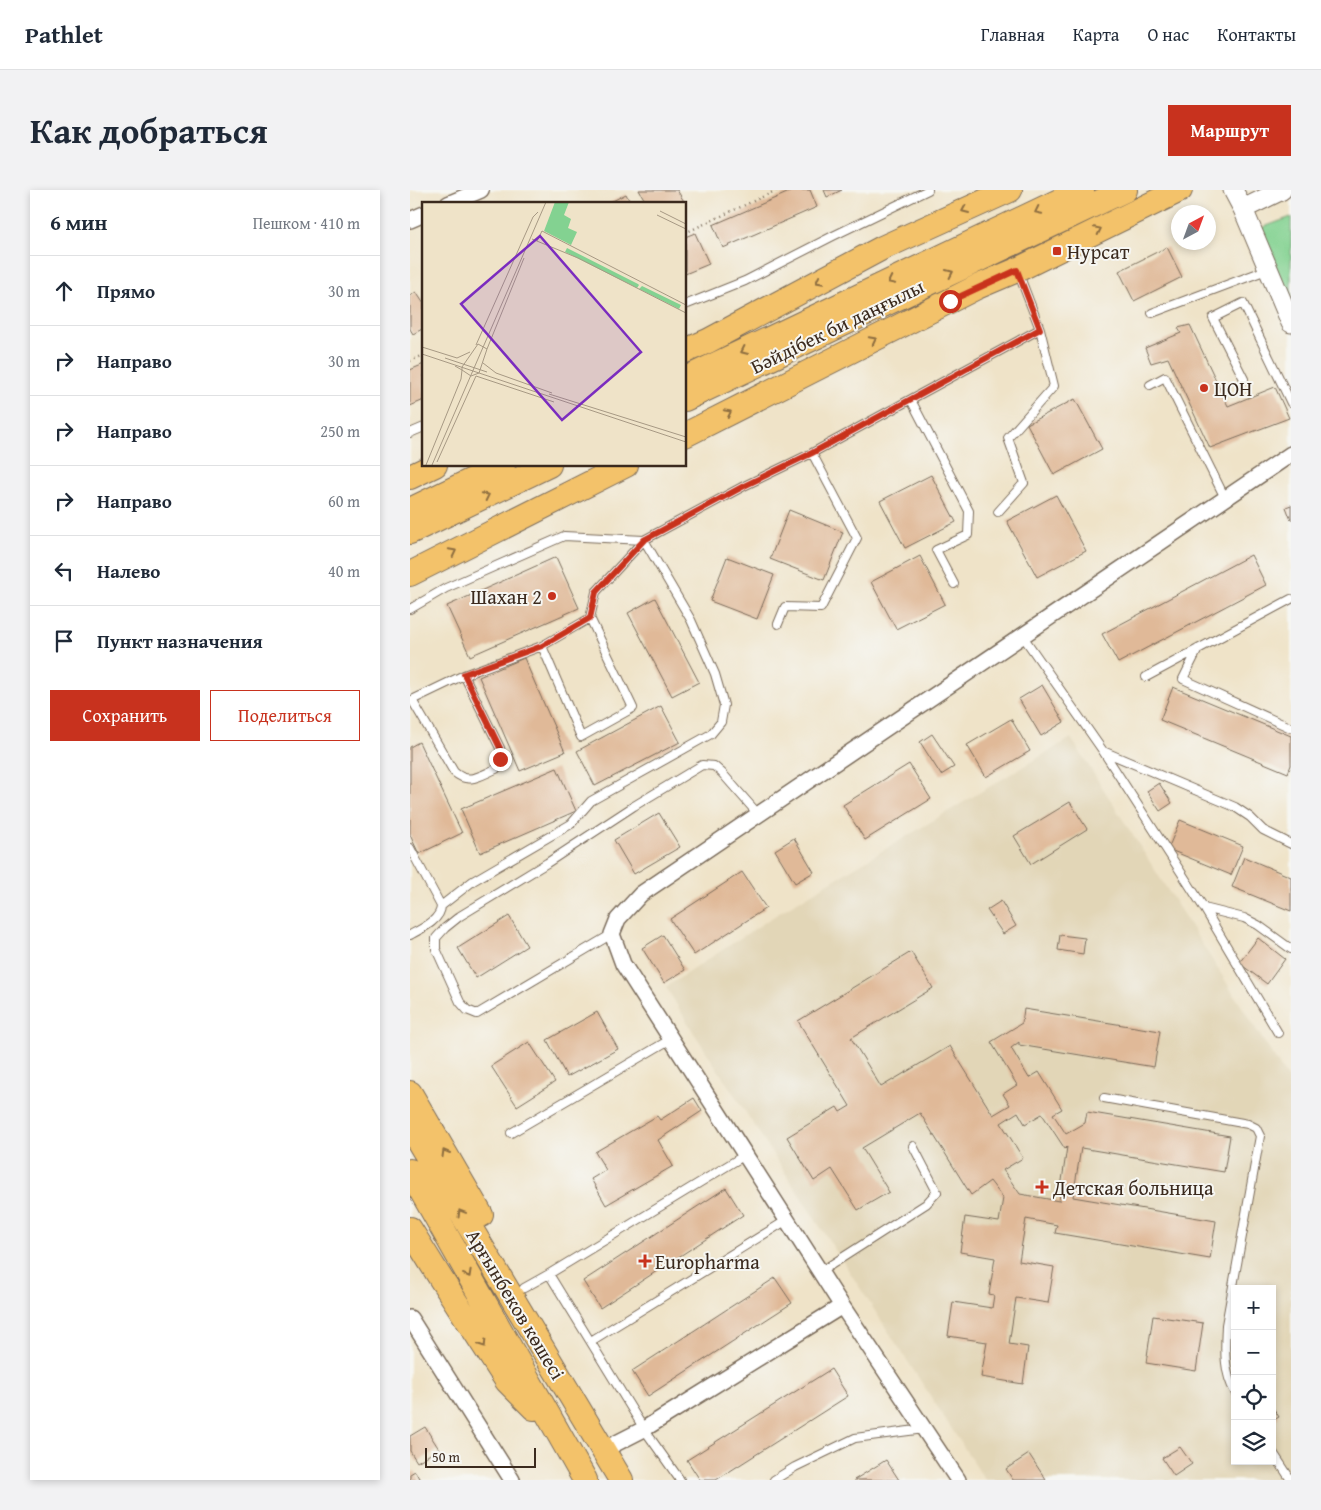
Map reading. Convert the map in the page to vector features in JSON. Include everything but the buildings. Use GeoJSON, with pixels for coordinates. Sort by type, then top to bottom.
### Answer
{"type":"FeatureCollection","features":[{"type":"Feature","properties":{"kind":"main road"},"geometry":{"type":"LineString","coordinates":[[686,351],[708,341],[882,248],[1010,190]]}},
{"type":"Feature","properties":{"kind":"main road","name":"Бәйдібек би даңғылы"},"geometry":{"type":"LineString","coordinates":[[686,379],[1082,190]]}},
{"type":"Feature","properties":{"kind":"main road","name":"Бәйдібек би даңғылы"},"geometry":{"type":"LineString","coordinates":[[686,399],[1125,190]]}},
{"type":"Feature","properties":{"kind":"main road"},"geometry":{"type":"LineString","coordinates":[[686,434],[964,294],[1180,190]]}},
{"type":"Feature","properties":{"kind":"main road"},"geometry":{"type":"LineString","coordinates":[[410,477],[432,466]]}},
{"type":"Feature","properties":{"kind":"main road"},"geometry":{"type":"LineString","coordinates":[[410,510],[502,466]]}},
{"type":"Feature","properties":{"kind":"main road"},"geometry":{"type":"LineString","coordinates":[[410,532],[547,466]]}},
{"type":"Feature","properties":{"kind":"main road"},"geometry":{"type":"LineString","coordinates":[[410,574],[624,466]]}},
{"type":"Feature","properties":{"kind":"main road"},"geometry":{"type":"LineString","coordinates":[[410,1093],[524,1288],[562,1363],[581,1412]]}},
{"type":"Feature","properties":{"kind":"main road","name":"Арғынбеков көшесі"},"geometry":{"type":"LineString","coordinates":[[410,1127],[621,1480]]}},
{"type":"Feature","properties":{"kind":"main road","name":"Арғынбеков көшесі"},"geometry":{"type":"LineString","coordinates":[[410,1171],[585,1480]]}},
{"type":"Feature","properties":{"kind":"main road"},"geometry":{"type":"LineString","coordinates":[[410,1229],[507,1381],[558,1434]]}},
{"type":"Feature","properties":{"kind":"street"},"geometry":{"type":"LineString","coordinates":[[453,202],[481,190]]}},
{"type":"Feature","properties":{"kind":"street"},"geometry":{"type":"LineString","coordinates":[[1233,190],[1243,209],[1291,323]]}},
{"type":"Feature","properties":{"kind":"street"},"geometry":{"type":"LineString","coordinates":[[1243,209],[1282,190]]}},
{"type":"Feature","properties":{"kind":"street"},"geometry":{"type":"LineString","coordinates":[[410,220],[422,215]]}},
{"type":"Feature","properties":{"kind":"street"},"geometry":{"type":"LineString","coordinates":[[957,1480],[842,1306],[623,964],[612,934],[618,919],[641,894],[1291,454]]}},
{"type":"Feature","properties":{"kind":"street"},"geometry":{"type":"LineString","coordinates":[[603,1450],[644,1430],[842,1306]]}},
{"type":"Feature","properties":{"kind":"street"},"geometry":{"type":"LineString","coordinates":[[410,1318],[512,1480]]}},
{"type":"Feature","properties":{"kind":"lane"},"geometry":{"type":"LineString","coordinates":[[686,305],[745,281],[928,190]]}},
{"type":"Feature","properties":{"kind":"lane"},"geometry":{"type":"LineString","coordinates":[[1152,313],[1269,269]]}},
{"type":"Feature","properties":{"kind":"lane"},"geometry":{"type":"LineString","coordinates":[[998,512],[1024,483],[1008,438],[1054,386],[1040,329],[1017,270]]}},
{"type":"Feature","properties":{"kind":"lane"},"geometry":{"type":"LineString","coordinates":[[1244,379],[1213,318],[1243,303],[1291,403]]}},
{"type":"Feature","properties":{"kind":"lane"},"geometry":{"type":"LineString","coordinates":[[542,646],[581,737],[633,708],[590,618],[596,592],[644,540],[744,486],[812,453],[1040,329]]}},
{"type":"Feature","properties":{"kind":"lane"},"geometry":{"type":"LineString","coordinates":[[1150,385],[1165,377],[1225,498]]}},
{"type":"Feature","properties":{"kind":"lane"},"geometry":{"type":"LineString","coordinates":[[911,400],[969,511],[968,535],[936,550],[954,584]]}},
{"type":"Feature","properties":{"kind":"lane"},"geometry":{"type":"LineString","coordinates":[[410,433],[422,427]]}},
{"type":"Feature","properties":{"kind":"lane"},"geometry":{"type":"LineString","coordinates":[[778,624],[785,607],[821,608],[857,538],[812,453]]}},
{"type":"Feature","properties":{"kind":"lane"},"geometry":{"type":"LineString","coordinates":[[410,609],[446,588],[564,536],[644,540]]}},
{"type":"Feature","properties":{"kind":"lane"},"geometry":{"type":"LineString","coordinates":[[441,906],[474,881],[571,824],[591,801],[711,734],[721,722],[724,705],[715,674],[691,620],[644,540]]}},
{"type":"Feature","properties":{"kind":"lane"},"geometry":{"type":"LineString","coordinates":[[1146,677],[1291,599]]}},
{"type":"Feature","properties":{"kind":"lane"},"geometry":{"type":"LineString","coordinates":[[464,674],[500,748],[500,759],[496,769],[471,779],[462,779],[454,772],[411,701],[464,674],[542,646],[590,618]]}},
{"type":"Feature","properties":{"kind":"lane"},"geometry":{"type":"LineString","coordinates":[[1022,635],[1103,751],[1204,908],[1278,1033]]}},
{"type":"Feature","properties":{"kind":"lane"},"geometry":{"type":"LineString","coordinates":[[1198,649],[1183,679],[1291,728]]}},
{"type":"Feature","properties":{"kind":"lane"},"geometry":{"type":"LineString","coordinates":[[1103,751],[1235,807],[1250,817],[1262,830],[1291,844]]}},
{"type":"Feature","properties":{"kind":"lane"},"geometry":{"type":"LineString","coordinates":[[612,934],[477,1014],[467,1010],[460,1002],[436,949],[436,938],[460,916],[547,863],[634,806],[702,766],[714,766],[758,814]]}},
{"type":"Feature","properties":{"kind":"lane"},"geometry":{"type":"LineString","coordinates":[[410,848],[441,906],[441,912],[437,917],[422,929],[410,935]]}},
{"type":"Feature","properties":{"kind":"lane"},"geometry":{"type":"LineString","coordinates":[[1204,908],[1244,918],[1258,925],[1291,949]]}},
{"type":"Feature","properties":{"kind":"lane"},"geometry":{"type":"LineString","coordinates":[[512,1133],[671,1039]]}},
{"type":"Feature","properties":{"kind":"lane"},"geometry":{"type":"LineString","coordinates":[[1104,1098],[1248,1124],[1256,1128],[1260,1136],[1226,1325],[1224,1356],[1231,1386]]}},
{"type":"Feature","properties":{"kind":"lane"},"geometry":{"type":"LineString","coordinates":[[820,1272],[926,1204],[937,1192],[912,1146]]}},
{"type":"Feature","properties":{"kind":"lane"},"geometry":{"type":"LineString","coordinates":[[524,1288],[745,1155]]}},
{"type":"Feature","properties":{"kind":"lane"},"geometry":{"type":"LineString","coordinates":[[591,1341],[787,1220]]}},
{"type":"Feature","properties":{"kind":"lane"},"geometry":{"type":"LineString","coordinates":[[549,1274],[644,1430],[680,1480]]}},
{"type":"Feature","properties":{"kind":"lane"},"geometry":{"type":"LineString","coordinates":[[774,1480],[795,1467],[855,1438],[924,1429]]}},
{"type":"Feature","properties":{"kind":"lane"},"geometry":{"type":"LineString","coordinates":[[1276,1457],[1291,1480]]}},
{"type":"Feature","properties":{"kind":"path"},"geometry":{"type":"LineString","coordinates":[[686,233],[777,190]]}},
{"type":"Feature","properties":{"kind":"path"},"geometry":{"type":"LineString","coordinates":[[410,362],[422,356]]}},
{"type":"Feature","properties":{"kind":"shaded area","name":"Детская больница"},"geometry":{"type":"Polygon","coordinates":[[[1071,738],[1291,1084],[1291,1480],[985,1480],[666,987],[782,911],[1071,738]]]}},
{"type":"Feature","properties":{"kind":"green space"},"geometry":{"type":"Polygon","coordinates":[[[1291,217],[1291,310],[1253,231],[1291,217]]]}},
{"type":"Feature","properties":{"kind":"place","name":"Нурсат"},"geometry":{"type":"Point","coordinates":[1057,251]}},
{"type":"Feature","properties":{"kind":"place","name":"ЦОН"},"geometry":{"type":"Point","coordinates":[1204,388]}},
{"type":"Feature","properties":{"kind":"place","name":"Шахан 2"},"geometry":{"type":"Point","coordinates":[552,596]}},
{"type":"Feature","properties":{"kind":"place","name":"Детская больница"},"geometry":{"type":"Point","coordinates":[1042,1187]}},
{"type":"Feature","properties":{"kind":"place","name":"Europharma"},"geometry":{"type":"Point","coordinates":[645,1261]}},
{"type":"Feature","properties":{"kind":"route"},"geometry":{"type":"LineString","coordinates":[[500,759],[500,748],[464,674],[542,646],[590,618],[596,592],[644,540],[744,486],[812,453],[1040,329],[1017,270],[950,301]]}}]}
